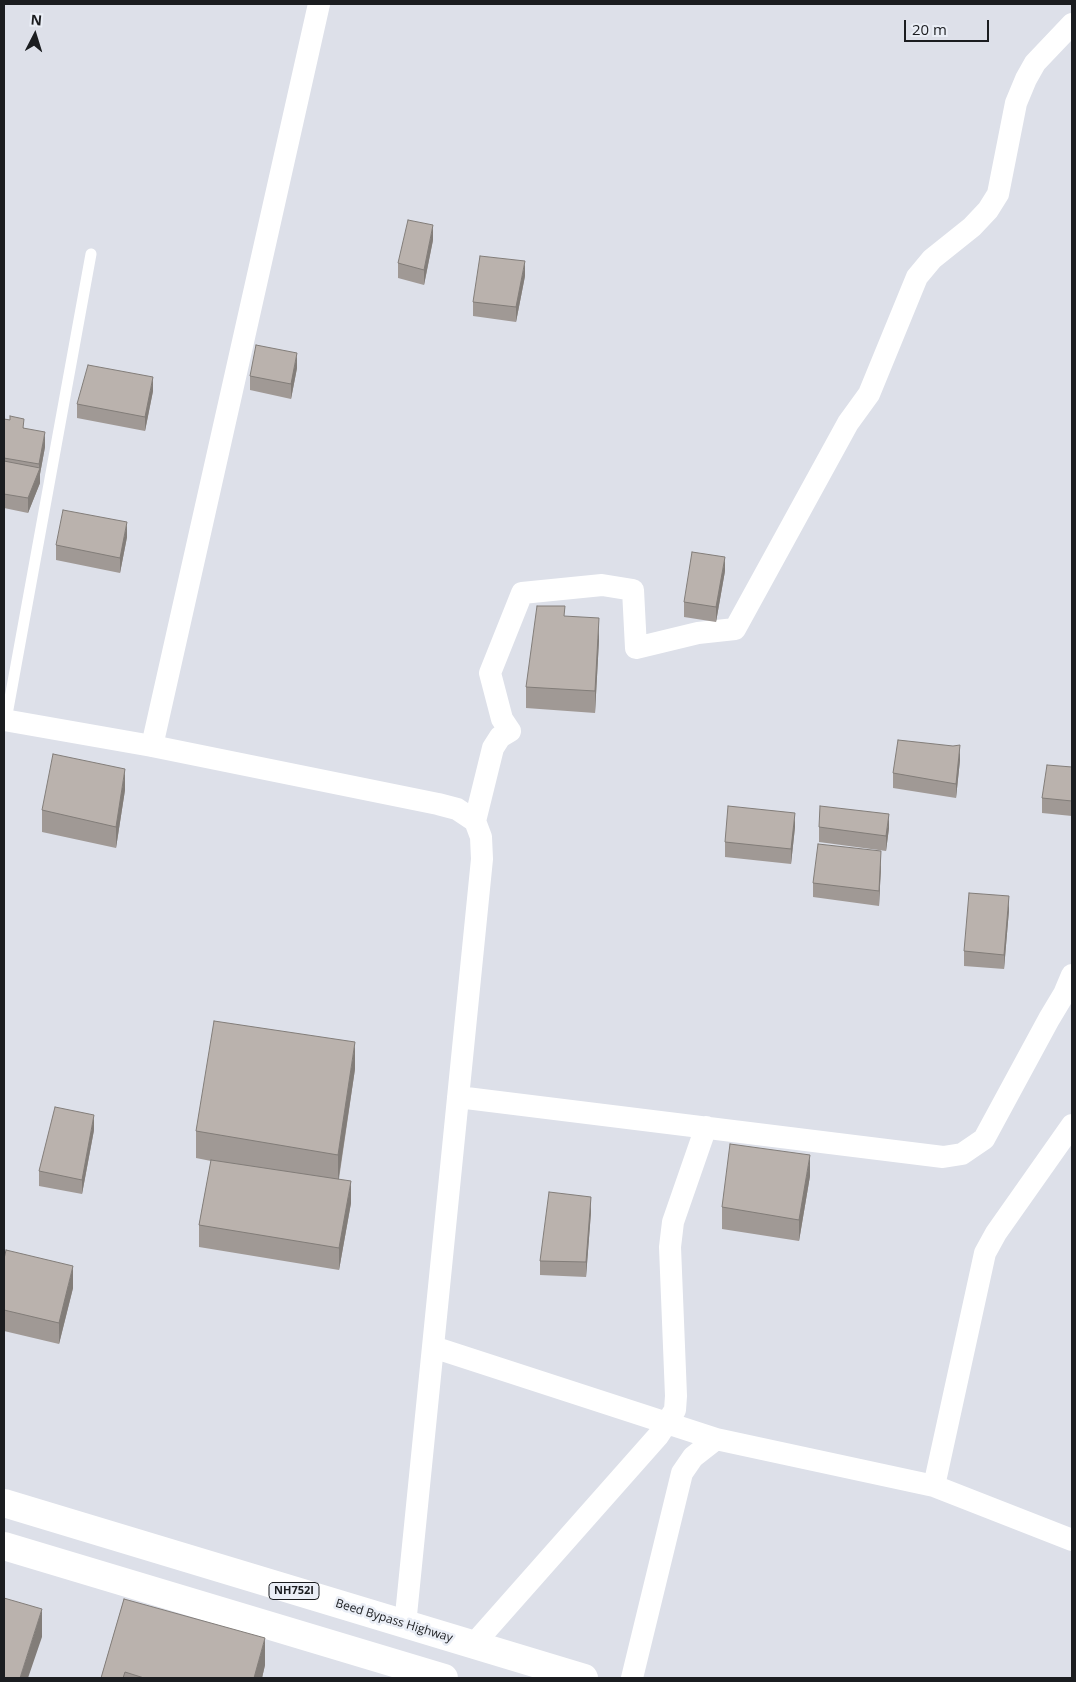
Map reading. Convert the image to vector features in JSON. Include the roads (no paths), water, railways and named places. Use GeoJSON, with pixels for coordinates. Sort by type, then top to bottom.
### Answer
{"type":"FeatureCollection","features":[{"type":"Feature","properties":{"kind":"highway","name":"Beed Bypass Highway"},"geometry":{"type":"LineString","coordinates":[[4,1503],[584,1678]]}},
{"type":"Feature","properties":{"kind":"highway"},"geometry":{"type":"LineString","coordinates":[[4,1546],[444,1678]]}},
{"type":"Feature","properties":{"kind":"street"},"geometry":{"type":"LineString","coordinates":[[152,746],[320,4]]}},
{"type":"Feature","properties":{"kind":"street"},"geometry":{"type":"LineString","coordinates":[[475,821],[493,748],[500,737],[510,731],[502,720],[490,672],[522,593],[602,585],[633,590],[636,648],[698,633],[735,629],[848,423],[869,394],[917,277],[932,259],[972,227],[988,210],[998,194],[1016,103],[1026,79],[1035,63],[1072,24]]}},
{"type":"Feature","properties":{"kind":"street"},"geometry":{"type":"LineString","coordinates":[[5,720],[152,746],[457,808],[475,821],[481,837],[482,859],[406,1624]]}},
{"type":"Feature","properties":{"kind":"street"},"geometry":{"type":"LineString","coordinates":[[458,1097],[942,1157],[962,1154],[984,1139],[1064,994],[1072,975]]}},
{"type":"Feature","properties":{"kind":"street"},"geometry":{"type":"LineString","coordinates":[[934,1486],[986,1254],[996,1233],[1072,1125]]}},
{"type":"Feature","properties":{"kind":"street"},"geometry":{"type":"LineString","coordinates":[[473,1645],[658,1436],[668,1424],[675,1410],[670,1247],[673,1222],[706,1127]]}},
{"type":"Feature","properties":{"kind":"street"},"geometry":{"type":"LineString","coordinates":[[433,1347],[716,1439],[934,1486],[1072,1540]]}},
{"type":"Feature","properties":{"kind":"street"},"geometry":{"type":"LineString","coordinates":[[632,1678],[682,1473],[693,1457],[716,1439]]}},
{"type":"Feature","properties":{"kind":"lane"},"geometry":{"type":"LineString","coordinates":[[5,720],[91,254]]}}]}
